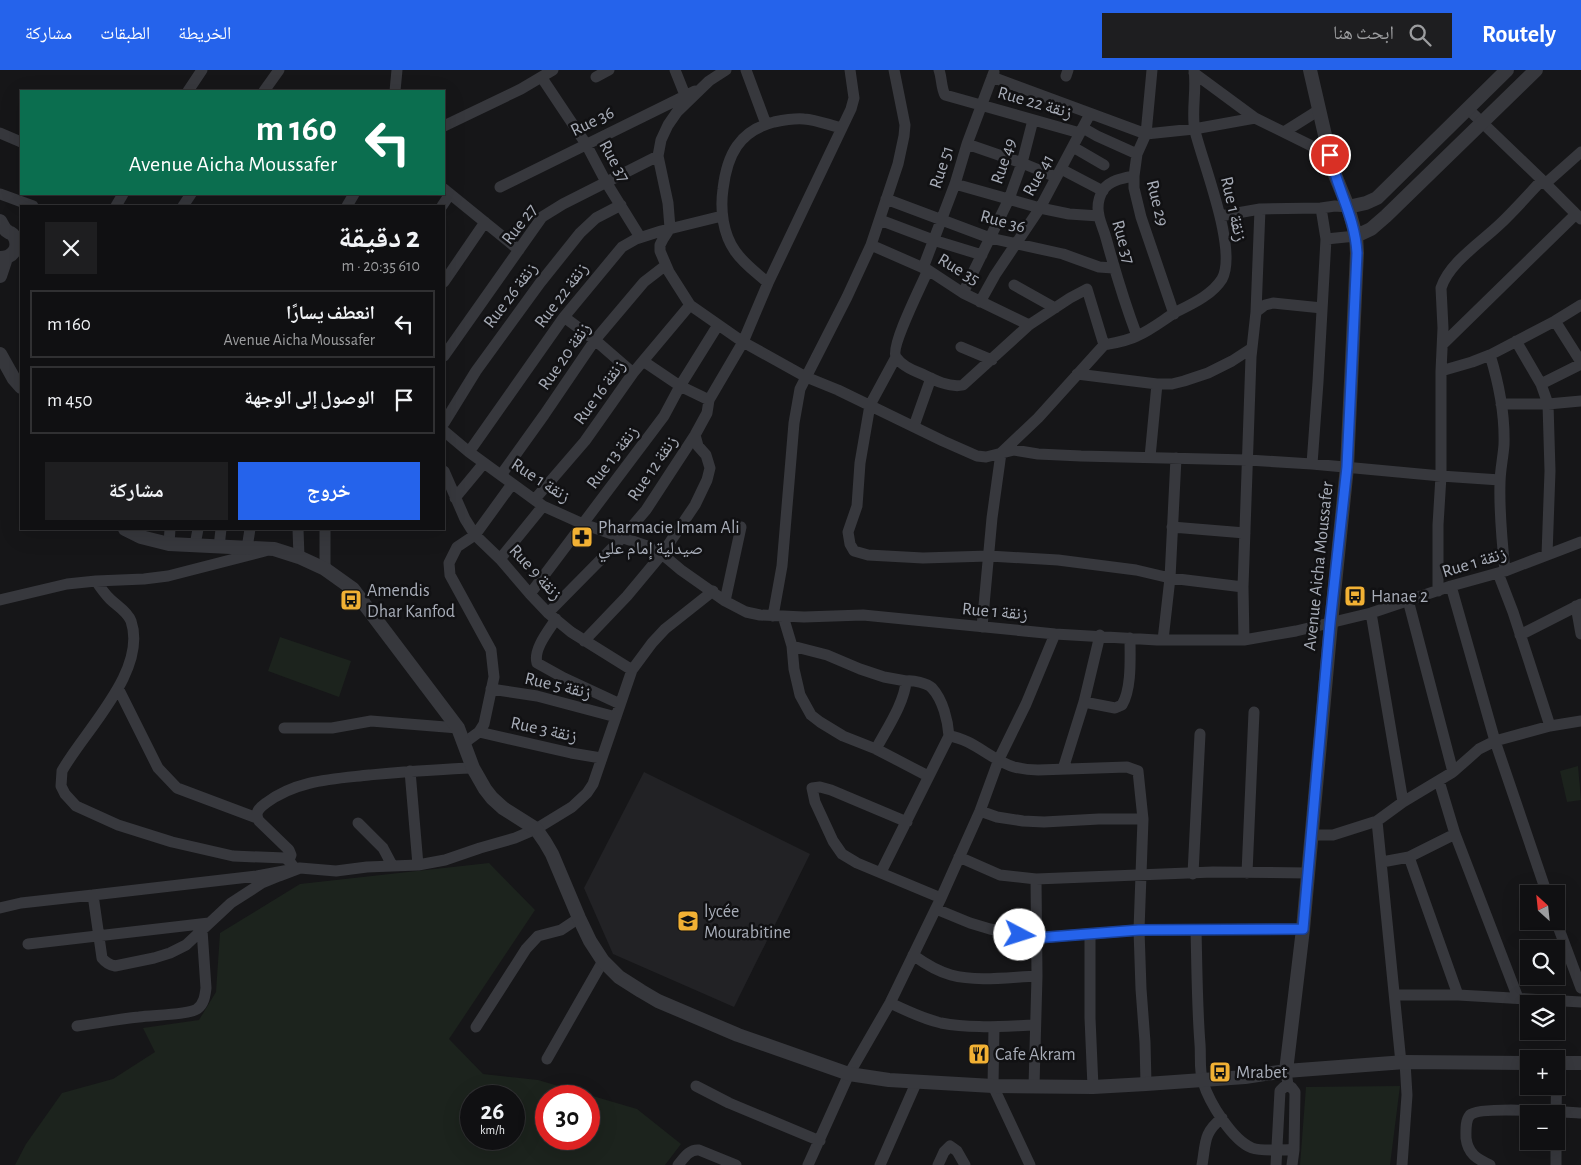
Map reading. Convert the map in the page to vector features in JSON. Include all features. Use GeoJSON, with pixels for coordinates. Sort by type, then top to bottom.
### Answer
{"type":"FeatureCollection","features":[{"type":"Feature","properties":{"kind":"street"},"geometry":{"type":"LineString","coordinates":[[189,90],[202,70]]}},
{"type":"Feature","properties":{"kind":"street"},"geometry":{"type":"LineString","coordinates":[[265,90],[279,70]]}},
{"type":"Feature","properties":{"kind":"street"},"geometry":{"type":"LineString","coordinates":[[395,90],[397,70]]}},
{"type":"Feature","properties":{"kind":"street"},"geometry":{"type":"LineString","coordinates":[[445,126],[542,78],[553,70]]}},
{"type":"Feature","properties":{"kind":"street"},"geometry":{"type":"LineString","coordinates":[[596,77],[609,70]]}},
{"type":"Feature","properties":{"kind":"street"},"geometry":{"type":"LineString","coordinates":[[675,70],[685,95]]}},
{"type":"Feature","properties":{"kind":"street"},"geometry":{"type":"LineString","coordinates":[[726,70],[701,88],[671,120],[661,140],[658,156],[670,211],[670,228],[665,234],[660,247],[666,265],[680,292],[690,304],[743,342],[806,377],[977,456],[986,457],[1014,450],[1055,454],[1248,460],[1500,480]]}},
{"type":"Feature","properties":{"kind":"street"},"geometry":{"type":"LineString","coordinates":[[746,70],[766,124]]}},
{"type":"Feature","properties":{"kind":"street","name":"Rue 12 زنقة"},"geometry":{"type":"LineString","coordinates":[[620,704],[537,663],[536,659],[540,647],[552,616],[646,510],[707,413],[709,400],[743,342],[768,283],[851,109],[854,98],[850,70]]}},
{"type":"Feature","properties":{"kind":"street"},"geometry":{"type":"LineString","coordinates":[[894,70],[905,125],[898,164],[871,245],[800,389],[796,405],[778,616],[792,646],[794,669],[800,696],[811,715],[843,736],[876,749],[928,776]]}},
{"type":"Feature","properties":{"kind":"street","name":"Rue 22 زنقة"},"geometry":{"type":"LineString","coordinates":[[939,70],[946,95],[1033,120],[1082,131],[1137,154]]}},
{"type":"Feature","properties":{"kind":"street","name":"Rue 29"},"geometry":{"type":"LineString","coordinates":[[1152,70],[1146,134],[1137,154],[1134,188],[1141,216],[1174,314]]}},
{"type":"Feature","properties":{"kind":"street","name":"Avenue Aicha Moussafer"},"geometry":{"type":"LineString","coordinates":[[1286,1071],[1303,929],[1330,623],[1347,467],[1357,253],[1356,236],[1335,174],[1310,70]]}},
{"type":"Feature","properties":{"kind":"street"},"geometry":{"type":"LineString","coordinates":[[1220,216],[1260,209],[1335,206],[1348,208],[1377,198],[1507,70]]}},
{"type":"Feature","properties":{"kind":"street"},"geometry":{"type":"LineString","coordinates":[[1326,239],[1356,236],[1371,229],[1536,70]]}},
{"type":"Feature","properties":{"kind":"street"},"geometry":{"type":"LineString","coordinates":[[1194,71],[1254,118],[1330,155]]}},
{"type":"Feature","properties":{"kind":"street","name":"Rue 1 زنقة"},"geometry":{"type":"LineString","coordinates":[[1104,345],[1137,336],[1212,291],[1223,277],[1227,259],[1226,245],[1220,216],[1194,129],[1194,71]]}},
{"type":"Feature","properties":{"kind":"street"},"geometry":{"type":"LineString","coordinates":[[993,74],[1090,114],[1146,134],[1194,129],[1254,118]]}},
{"type":"Feature","properties":{"kind":"street","name":"Rue 51"},"geometry":{"type":"LineString","coordinates":[[989,556],[923,558],[856,552],[852,549],[848,532],[857,506],[860,463],[870,406],[896,357],[897,342],[925,269],[967,144],[993,74]]}},
{"type":"Feature","properties":{"kind":"street","name":"Rue 37"},"geometry":{"type":"LineString","coordinates":[[542,78],[586,144],[606,182],[640,237]]}},
{"type":"Feature","properties":{"kind":"street","name":"Rue 36"},"geometry":{"type":"LineString","coordinates":[[500,187],[701,88]]}},
{"type":"Feature","properties":{"kind":"street"},"geometry":{"type":"LineString","coordinates":[[1443,344],[1579,217],[1468,109]]}},
{"type":"Feature","properties":{"kind":"street"},"geometry":{"type":"LineString","coordinates":[[1284,132],[1319,110]]}},
{"type":"Feature","properties":{"kind":"street","name":"Rue 41"},"geometry":{"type":"LineString","coordinates":[[980,302],[995,275],[1040,208],[1090,114]]}},
{"type":"Feature","properties":{"kind":"street"},"geometry":{"type":"LineString","coordinates":[[768,283],[735,251],[722,216],[724,179],[733,153],[746,135],[766,124],[800,118],[842,128]]}},
{"type":"Feature","properties":{"kind":"street","name":"Rue 49"},"geometry":{"type":"LineString","coordinates":[[963,293],[1009,199],[1022,163],[1033,120]]}},
{"type":"Feature","properties":{"kind":"street"},"geometry":{"type":"LineString","coordinates":[[0,133],[20,142]]}},
{"type":"Feature","properties":{"kind":"street"},"geometry":{"type":"LineString","coordinates":[[967,144],[1022,163],[1059,173],[1103,191],[1110,183],[1134,176]]}},
{"type":"Feature","properties":{"kind":"street"},"geometry":{"type":"LineString","coordinates":[[1073,147],[1104,165]]}},
{"type":"Feature","properties":{"kind":"street"},"geometry":{"type":"LineString","coordinates":[[1438,591],[1441,371],[1444,328],[1441,288],[1451,269],[1544,182],[1581,152]]}},
{"type":"Feature","properties":{"kind":"street","name":"Rue 27"},"geometry":{"type":"LineString","coordinates":[[445,355],[544,215],[658,156]]}},
{"type":"Feature","properties":{"kind":"street"},"geometry":{"type":"LineString","coordinates":[[955,184],[1040,208],[1069,214],[1098,216]]}},
{"type":"Feature","properties":{"kind":"street","name":"Rue 37"},"geometry":{"type":"LineString","coordinates":[[1103,191],[1098,204],[1098,216],[1113,268],[1137,336]]}},
{"type":"Feature","properties":{"kind":"street"},"geometry":{"type":"LineString","coordinates":[[442,205],[447,192],[520,250]]}},
{"type":"Feature","properties":{"kind":"street"},"geometry":{"type":"LineString","coordinates":[[0,194],[30,205]]}},
{"type":"Feature","properties":{"kind":"street","name":"Rue 36"},"geometry":{"type":"LineString","coordinates":[[886,199],[990,238],[1064,254],[1099,267],[1113,268]]}},
{"type":"Feature","properties":{"kind":"street","name":"Rue 26 زنقة"},"geometry":{"type":"LineString","coordinates":[[445,420],[482,363],[540,283],[580,233],[596,218],[621,205]]}},
{"type":"Feature","properties":{"kind":"street"},"geometry":{"type":"LineString","coordinates":[[1312,464],[1326,239],[1321,208]]}},
{"type":"Feature","properties":{"kind":"street"},"geometry":{"type":"LineString","coordinates":[[1244,640],[1243,587],[1252,348],[1256,312],[1260,209]]}},
{"type":"Feature","properties":{"kind":"street","name":"Rue 22 زنقة"},"geometry":{"type":"LineString","coordinates":[[468,452],[564,317],[619,249],[626,243],[640,237],[722,216]]}},
{"type":"Feature","properties":{"kind":"street"},"geometry":{"type":"LineString","coordinates":[[880,220],[982,255]]}},
{"type":"Feature","properties":{"kind":"street"},"geometry":{"type":"LineString","coordinates":[[445,281],[485,222]]}},
{"type":"Feature","properties":{"kind":"street"},"geometry":{"type":"LineString","coordinates":[[0,276],[9,242]]}},
{"type":"Feature","properties":{"kind":"street","name":"Rue 35"},"geometry":{"type":"LineString","coordinates":[[871,245],[925,269],[963,293],[1029,325]]}},
{"type":"Feature","properties":{"kind":"street","name":"Rue 20 زنقة"},"geometry":{"type":"LineString","coordinates":[[501,475],[595,340],[644,282],[666,265]]}},
{"type":"Feature","properties":{"kind":"street"},"geometry":{"type":"LineString","coordinates":[[1014,285],[1055,308]]}},
{"type":"Feature","properties":{"kind":"street"},"geometry":{"type":"LineString","coordinates":[[896,357],[904,364],[931,378],[950,385],[963,386],[1029,325],[1088,289],[1104,345],[1038,418],[1001,453],[992,518],[982,627]]}},
{"type":"Feature","properties":{"kind":"street"},"geometry":{"type":"LineString","coordinates":[[1256,312],[1265,305],[1272,303],[1322,308]]}},
{"type":"Feature","properties":{"kind":"street","name":"Rue 16 زنقة"},"geometry":{"type":"LineString","coordinates":[[500,559],[633,373],[690,304]]}},
{"type":"Feature","properties":{"kind":"street"},"geometry":{"type":"LineString","coordinates":[[1441,371],[1472,362],[1490,354],[1555,321],[1581,305]]}},
{"type":"Feature","properties":{"kind":"street"},"geometry":{"type":"LineString","coordinates":[[564,317],[595,340],[633,373]]}},
{"type":"Feature","properties":{"kind":"street"},"geometry":{"type":"LineString","coordinates":[[1540,384],[1581,363],[1555,321]]}},
{"type":"Feature","properties":{"kind":"street","name":"Rue 13 زنقة"},"geometry":{"type":"LineString","coordinates":[[530,594],[664,416],[680,386],[718,325]]}},
{"type":"Feature","properties":{"kind":"street"},"geometry":{"type":"LineString","coordinates":[[1516,341],[1540,384],[1548,404],[1550,471],[1546,555]]}},
{"type":"Feature","properties":{"kind":"street"},"geometry":{"type":"LineString","coordinates":[[961,347],[992,360]]}},
{"type":"Feature","properties":{"kind":"street"},"geometry":{"type":"LineString","coordinates":[[1077,374],[1157,384],[1176,383],[1208,373],[1252,348]]}},
{"type":"Feature","properties":{"kind":"street"},"geometry":{"type":"LineString","coordinates":[[0,354],[20,386]]}},
{"type":"Feature","properties":{"kind":"street"},"geometry":{"type":"LineString","coordinates":[[1490,354],[1499,385],[1504,443],[1500,480],[1502,572],[1520,635],[1550,726]]}},
{"type":"Feature","properties":{"kind":"street"},"geometry":{"type":"LineString","coordinates":[[643,361],[680,386],[709,400]]}},
{"type":"Feature","properties":{"kind":"street"},"geometry":{"type":"LineString","coordinates":[[914,426],[931,378]]}},
{"type":"Feature","properties":{"kind":"street"},"geometry":{"type":"LineString","coordinates":[[1150,457],[1157,384]]}},
{"type":"Feature","properties":{"kind":"street"},"geometry":{"type":"LineString","coordinates":[[1501,404],[1548,404],[1581,401]]}},
{"type":"Feature","properties":{"kind":"street","name":"Rue 1 زنقة"},"geometry":{"type":"LineString","coordinates":[[445,432],[468,452],[539,503],[583,524],[623,537],[662,554],[725,601],[746,612],[778,616],[863,615],[1055,634],[1163,640],[1244,640],[1296,631],[1371,613],[1451,586],[1479,580],[1581,542]]}},
{"type":"Feature","properties":{"kind":"street"},"geometry":{"type":"LineString","coordinates":[[584,641],[627,596],[662,554],[695,505],[707,480],[710,468],[708,460],[698,446],[695,434]]}},
{"type":"Feature","properties":{"kind":"street"},"geometry":{"type":"LineString","coordinates":[[1163,640],[1170,578],[1176,458]]}},
{"type":"Feature","properties":{"kind":"street"},"geometry":{"type":"LineString","coordinates":[[455,498],[484,463]]}},
{"type":"Feature","properties":{"kind":"street","name":"Rue 9 زنقة"},"geometry":{"type":"LineString","coordinates":[[445,473],[455,498],[475,535],[500,559],[530,594],[552,616],[584,641],[632,670]]}},
{"type":"Feature","properties":{"kind":"street"},"geometry":{"type":"LineString","coordinates":[[464,743],[479,732],[484,724],[494,677],[491,650],[450,575],[449,563],[457,548],[475,535],[512,484]]}},
{"type":"Feature","properties":{"kind":"street"},"geometry":{"type":"LineString","coordinates":[[725,601],[741,527]]}},
{"type":"Feature","properties":{"kind":"street"},"geometry":{"type":"LineString","coordinates":[[1172,528],[1246,533]]}},
{"type":"Feature","properties":{"kind":"street"},"geometry":{"type":"LineString","coordinates":[[127,530],[141,538],[168,544],[274,549],[299,557],[325,569],[352,588],[458,728],[473,768],[485,789],[503,808],[536,829],[552,854],[590,941],[603,960],[619,977],[658,1000],[738,1035],[849,1074],[889,1080],[993,1086],[1093,1087],[1202,1081],[1286,1071],[1403,1062],[1520,1063]]}},
{"type":"Feature","properties":{"kind":"street"},"geometry":{"type":"LineString","coordinates":[[168,544],[170,530]]}},
{"type":"Feature","properties":{"kind":"street"},"geometry":{"type":"LineString","coordinates":[[196,546],[198,530]]}},
{"type":"Feature","properties":{"kind":"street"},"geometry":{"type":"LineString","coordinates":[[219,547],[221,530]]}},
{"type":"Feature","properties":{"kind":"street"},"geometry":{"type":"LineString","coordinates":[[247,548],[250,530]]}},
{"type":"Feature","properties":{"kind":"street"},"geometry":{"type":"LineString","coordinates":[[298,530],[299,557]]}},
{"type":"Feature","properties":{"kind":"street"},"geometry":{"type":"LineString","coordinates":[[325,530],[325,569]]}},
{"type":"Feature","properties":{"kind":"street"},"geometry":{"type":"LineString","coordinates":[[0,600],[67,584],[168,576],[274,549]]}},
{"type":"Feature","properties":{"kind":"street"},"geometry":{"type":"LineString","coordinates":[[989,556],[1091,564],[1136,570],[1170,578],[1243,587]]}},
{"type":"Feature","properties":{"kind":"street"},"geometry":{"type":"LineString","coordinates":[[96,581],[109,598],[126,613],[130,620],[133,630],[132,652],[129,665],[118,688],[62,771],[61,786],[71,801],[83,810],[118,825],[172,842],[233,856],[282,857],[294,866]]}},
{"type":"Feature","properties":{"kind":"street"},"geometry":{"type":"LineString","coordinates":[[1451,586],[1495,741],[1544,885]]}},
{"type":"Feature","properties":{"kind":"street"},"geometry":{"type":"LineString","coordinates":[[0,908],[21,903],[93,894],[257,876],[294,866],[336,871],[392,865],[418,865],[445,860],[504,842],[536,829],[572,807],[587,794],[593,784],[632,670],[665,629],[713,591]]}},
{"type":"Feature","properties":{"kind":"street"},"geometry":{"type":"LineString","coordinates":[[1408,600],[1453,772]]}},
{"type":"Feature","properties":{"kind":"street"},"geometry":{"type":"LineString","coordinates":[[1520,635],[1578,605],[1581,634]]}},
{"type":"Feature","properties":{"kind":"street"},"geometry":{"type":"LineString","coordinates":[[1371,613],[1403,802]]}},
{"type":"Feature","properties":{"kind":"street"},"geometry":{"type":"LineString","coordinates":[[808,1165],[849,1074],[890,1003],[938,903],[980,811],[1000,759],[1026,704],[1055,634]]}},
{"type":"Feature","properties":{"kind":"street"},"geometry":{"type":"LineString","coordinates":[[1063,768],[1084,702],[1100,636]]}},
{"type":"Feature","properties":{"kind":"street"},"geometry":{"type":"LineString","coordinates":[[1084,702],[1115,708],[1122,705],[1127,692],[1130,638]]}},
{"type":"Feature","properties":{"kind":"street"},"geometry":{"type":"LineString","coordinates":[[792,646],[827,655],[884,677],[911,680],[931,686],[940,699],[948,725],[949,736],[881,872]]}},
{"type":"Feature","properties":{"kind":"street"},"geometry":{"type":"LineString","coordinates":[[876,749],[896,712],[906,687],[906,680]]}},
{"type":"Feature","properties":{"kind":"street"},"geometry":{"type":"LineString","coordinates":[[118,688],[158,768],[178,788],[257,818],[289,850],[294,866]]}},
{"type":"Feature","properties":{"kind":"street","name":"Rue 5 زنقة"},"geometry":{"type":"LineString","coordinates":[[491,689],[537,696],[616,717]]}},
{"type":"Feature","properties":{"kind":"street"},"geometry":{"type":"LineString","coordinates":[[1247,873],[1254,712]]}},
{"type":"Feature","properties":{"kind":"street"},"geometry":{"type":"LineString","coordinates":[[284,728],[332,728],[370,721],[458,728]]}},
{"type":"Feature","properties":{"kind":"street"},"geometry":{"type":"LineString","coordinates":[[1312,834],[1333,835],[1377,821],[1403,802],[1439,782],[1479,749],[1495,741],[1550,726],[1581,721]]}},
{"type":"Feature","properties":{"kind":"street","name":"Rue 3 زنقة"},"geometry":{"type":"LineString","coordinates":[[479,732],[570,753],[601,758]]}},
{"type":"Feature","properties":{"kind":"street"},"geometry":{"type":"LineString","coordinates":[[1193,874],[1200,734]]}},
{"type":"Feature","properties":{"kind":"street"},"geometry":{"type":"LineString","coordinates":[[949,736],[967,742],[1013,766],[1027,769],[1127,767],[1136,770],[1139,774],[1143,819],[1139,930],[1146,1084]]}},
{"type":"Feature","properties":{"kind":"street"},"geometry":{"type":"LineString","coordinates":[[257,818],[259,808],[273,798],[306,783],[410,771],[473,768]]}},
{"type":"Feature","properties":{"kind":"street"},"geometry":{"type":"LineString","coordinates":[[410,771],[418,865]]}},
{"type":"Feature","properties":{"kind":"street"},"geometry":{"type":"LineString","coordinates":[[1439,782],[1455,834],[1518,998]]}},
{"type":"Feature","properties":{"kind":"street"},"geometry":{"type":"LineString","coordinates":[[907,822],[831,790],[812,787],[815,802],[837,848],[848,859],[881,872],[970,923],[990,930],[1036,938],[1139,930],[1303,929]]}},
{"type":"Feature","properties":{"kind":"street"},"geometry":{"type":"LineString","coordinates":[[980,811],[997,817],[1023,821],[1143,819]]}},
{"type":"Feature","properties":{"kind":"street"},"geometry":{"type":"LineString","coordinates":[[1377,821],[1407,1094],[1402,1165]]}},
{"type":"Feature","properties":{"kind":"street"},"geometry":{"type":"LineString","coordinates":[[358,822],[382,848],[392,865]]}},
{"type":"Feature","properties":{"kind":"street"},"geometry":{"type":"LineString","coordinates":[[1382,862],[1409,857],[1455,834]]}},
{"type":"Feature","properties":{"kind":"street"},"geometry":{"type":"LineString","coordinates":[[959,857],[1000,874],[1036,879],[1141,874],[1308,873]]}},
{"type":"Feature","properties":{"kind":"street"},"geometry":{"type":"LineString","coordinates":[[1409,857],[1458,995]]}},
{"type":"Feature","properties":{"kind":"street"},"geometry":{"type":"LineString","coordinates":[[93,894],[102,958],[110,965],[115,966],[154,958],[186,945],[232,903],[294,866]]}},
{"type":"Feature","properties":{"kind":"street"},"geometry":{"type":"LineString","coordinates":[[1034,1086],[1037,976],[1036,879]]}},
{"type":"Feature","properties":{"kind":"street"},"geometry":{"type":"LineString","coordinates":[[476,1027],[526,949],[538,936],[561,930],[579,918]]}},
{"type":"Feature","properties":{"kind":"street"},"geometry":{"type":"LineString","coordinates":[[28,944],[205,926]]}},
{"type":"Feature","properties":{"kind":"street"},"geometry":{"type":"LineString","coordinates":[[77,1026],[181,1013],[199,1008],[205,996],[206,988],[205,926]]}},
{"type":"Feature","properties":{"kind":"street"},"geometry":{"type":"LineString","coordinates":[[1196,930],[1202,1081],[1212,1103],[1222,1118],[1235,1135],[1252,1148],[1294,1150]]}},
{"type":"Feature","properties":{"kind":"street"},"geometry":{"type":"LineString","coordinates":[[1559,930],[1581,988]]}},
{"type":"Feature","properties":{"kind":"street"},"geometry":{"type":"LineString","coordinates":[[1090,935],[1090,1018],[1093,1087]]}},
{"type":"Feature","properties":{"kind":"street"},"geometry":{"type":"LineString","coordinates":[[913,955],[944,972],[967,978],[1037,976]]}},
{"type":"Feature","properties":{"kind":"street"},"geometry":{"type":"LineString","coordinates":[[547,1059],[603,960]]}},
{"type":"Feature","properties":{"kind":"street"},"geometry":{"type":"LineString","coordinates":[[1395,994],[1458,995],[1581,1002]]}},
{"type":"Feature","properties":{"kind":"street"},"geometry":{"type":"LineString","coordinates":[[890,1003],[942,1023],[994,1027],[1035,1025]]}},
{"type":"Feature","properties":{"kind":"street"},"geometry":{"type":"LineString","coordinates":[[994,1027],[993,1086],[1030,1165]]}},
{"type":"Feature","properties":{"kind":"street"},"geometry":{"type":"LineString","coordinates":[[1565,1062],[1581,1063]]}},
{"type":"Feature","properties":{"kind":"street"},"geometry":{"type":"LineString","coordinates":[[1286,1071],[1288,1086],[1295,1092],[1292,1165]]}},
{"type":"Feature","properties":{"kind":"street"},"geometry":{"type":"LineString","coordinates":[[880,1165],[917,1081]]}},
{"type":"Feature","properties":{"kind":"street"},"geometry":{"type":"LineString","coordinates":[[696,1086],[729,1103],[820,1141]]}},
{"type":"Feature","properties":{"kind":"street"},"geometry":{"type":"LineString","coordinates":[[1276,1165],[1280,1091],[1288,1086]]}},
{"type":"Feature","properties":{"kind":"street"},"geometry":{"type":"LineString","coordinates":[[1490,1165],[1476,1159],[1467,1145],[1466,1120],[1471,1114],[1476,1112],[1492,1110],[1520,1111]]}},
{"type":"Feature","properties":{"kind":"street"},"geometry":{"type":"LineString","coordinates":[[1565,1113],[1581,1113]]}},
{"type":"Feature","properties":{"kind":"street"},"geometry":{"type":"LineString","coordinates":[[1202,1165],[1208,1133],[1213,1125],[1222,1118]]}},
{"type":"Feature","properties":{"kind":"street"},"geometry":{"type":"LineString","coordinates":[[938,1165],[950,1146],[957,1151],[965,1165]]}},
{"type":"Feature","properties":{"kind":"street"},"geometry":{"type":"LineString","coordinates":[[678,1165],[690,1152],[695,1150],[736,1165]]}},
{"type":"Feature","properties":{"kind":"street"},"geometry":{"type":"LineString","coordinates":[[1556,1150],[1556,1165]]}},
{"type":"Feature","properties":{"kind":"shaded area"},"geometry":{"type":"Polygon","coordinates":[[[280,637],[351,661],[339,697],[268,671],[280,637]]]}},
{"type":"Feature","properties":{"kind":"shaded area"},"geometry":{"type":"Polygon","coordinates":[[[1578,766],[1581,800],[1567,802],[1560,771],[1578,766]]]}},
{"type":"Feature","properties":{"kind":"shaded area","name":"lycée Mourabitine"},"geometry":{"type":"Polygon","coordinates":[[[644,772],[810,854],[734,1007],[613,954],[584,888],[644,772]]]}},
{"type":"Feature","properties":{"kind":"shaded area"},"geometry":{"type":"Polygon","coordinates":[[[489,863],[535,910],[449,1039],[483,1074],[538,1080],[555,1085],[535,1085],[535,1150],[600,1150],[600,1098],[637,1109],[681,1144],[665,1165],[15,1165],[26,1144],[62,1093],[113,1079],[155,1052],[143,1028],[199,1020],[216,992],[220,933],[300,884],[489,863]]]}},
{"type":"Feature","properties":{"kind":"shaded area"},"geometry":{"type":"Polygon","coordinates":[[[1400,1086],[1390,1165],[1300,1165],[1306,1087],[1400,1086]]]}},
{"type":"Feature","properties":{"kind":"place","name":"Pharmacie Imam Ali صيدلية إمام علي"},"geometry":{"type":"Point","coordinates":[582,537]}},
{"type":"Feature","properties":{"kind":"place","name":"Hanae 2"},"geometry":{"type":"Point","coordinates":[1355,596]}},
{"type":"Feature","properties":{"kind":"place","name":"Amendis Dhar Kanfod"},"geometry":{"type":"Point","coordinates":[351,600]}},
{"type":"Feature","properties":{"kind":"place","name":"lycée Mourabitine"},"geometry":{"type":"Point","coordinates":[688,921]}},
{"type":"Feature","properties":{"kind":"place","name":"Cafe Akram"},"geometry":{"type":"Point","coordinates":[979,1054]}},
{"type":"Feature","properties":{"kind":"place","name":"Mrabet"},"geometry":{"type":"Point","coordinates":[1220,1072]}},
{"type":"Feature","properties":{"kind":"route"},"geometry":{"type":"LineString","coordinates":[[1020,935],[1036,938],[1139,930],[1303,929],[1330,623],[1347,467],[1357,253],[1356,236],[1348,208],[1333,170],[1330,155]]}}]}
